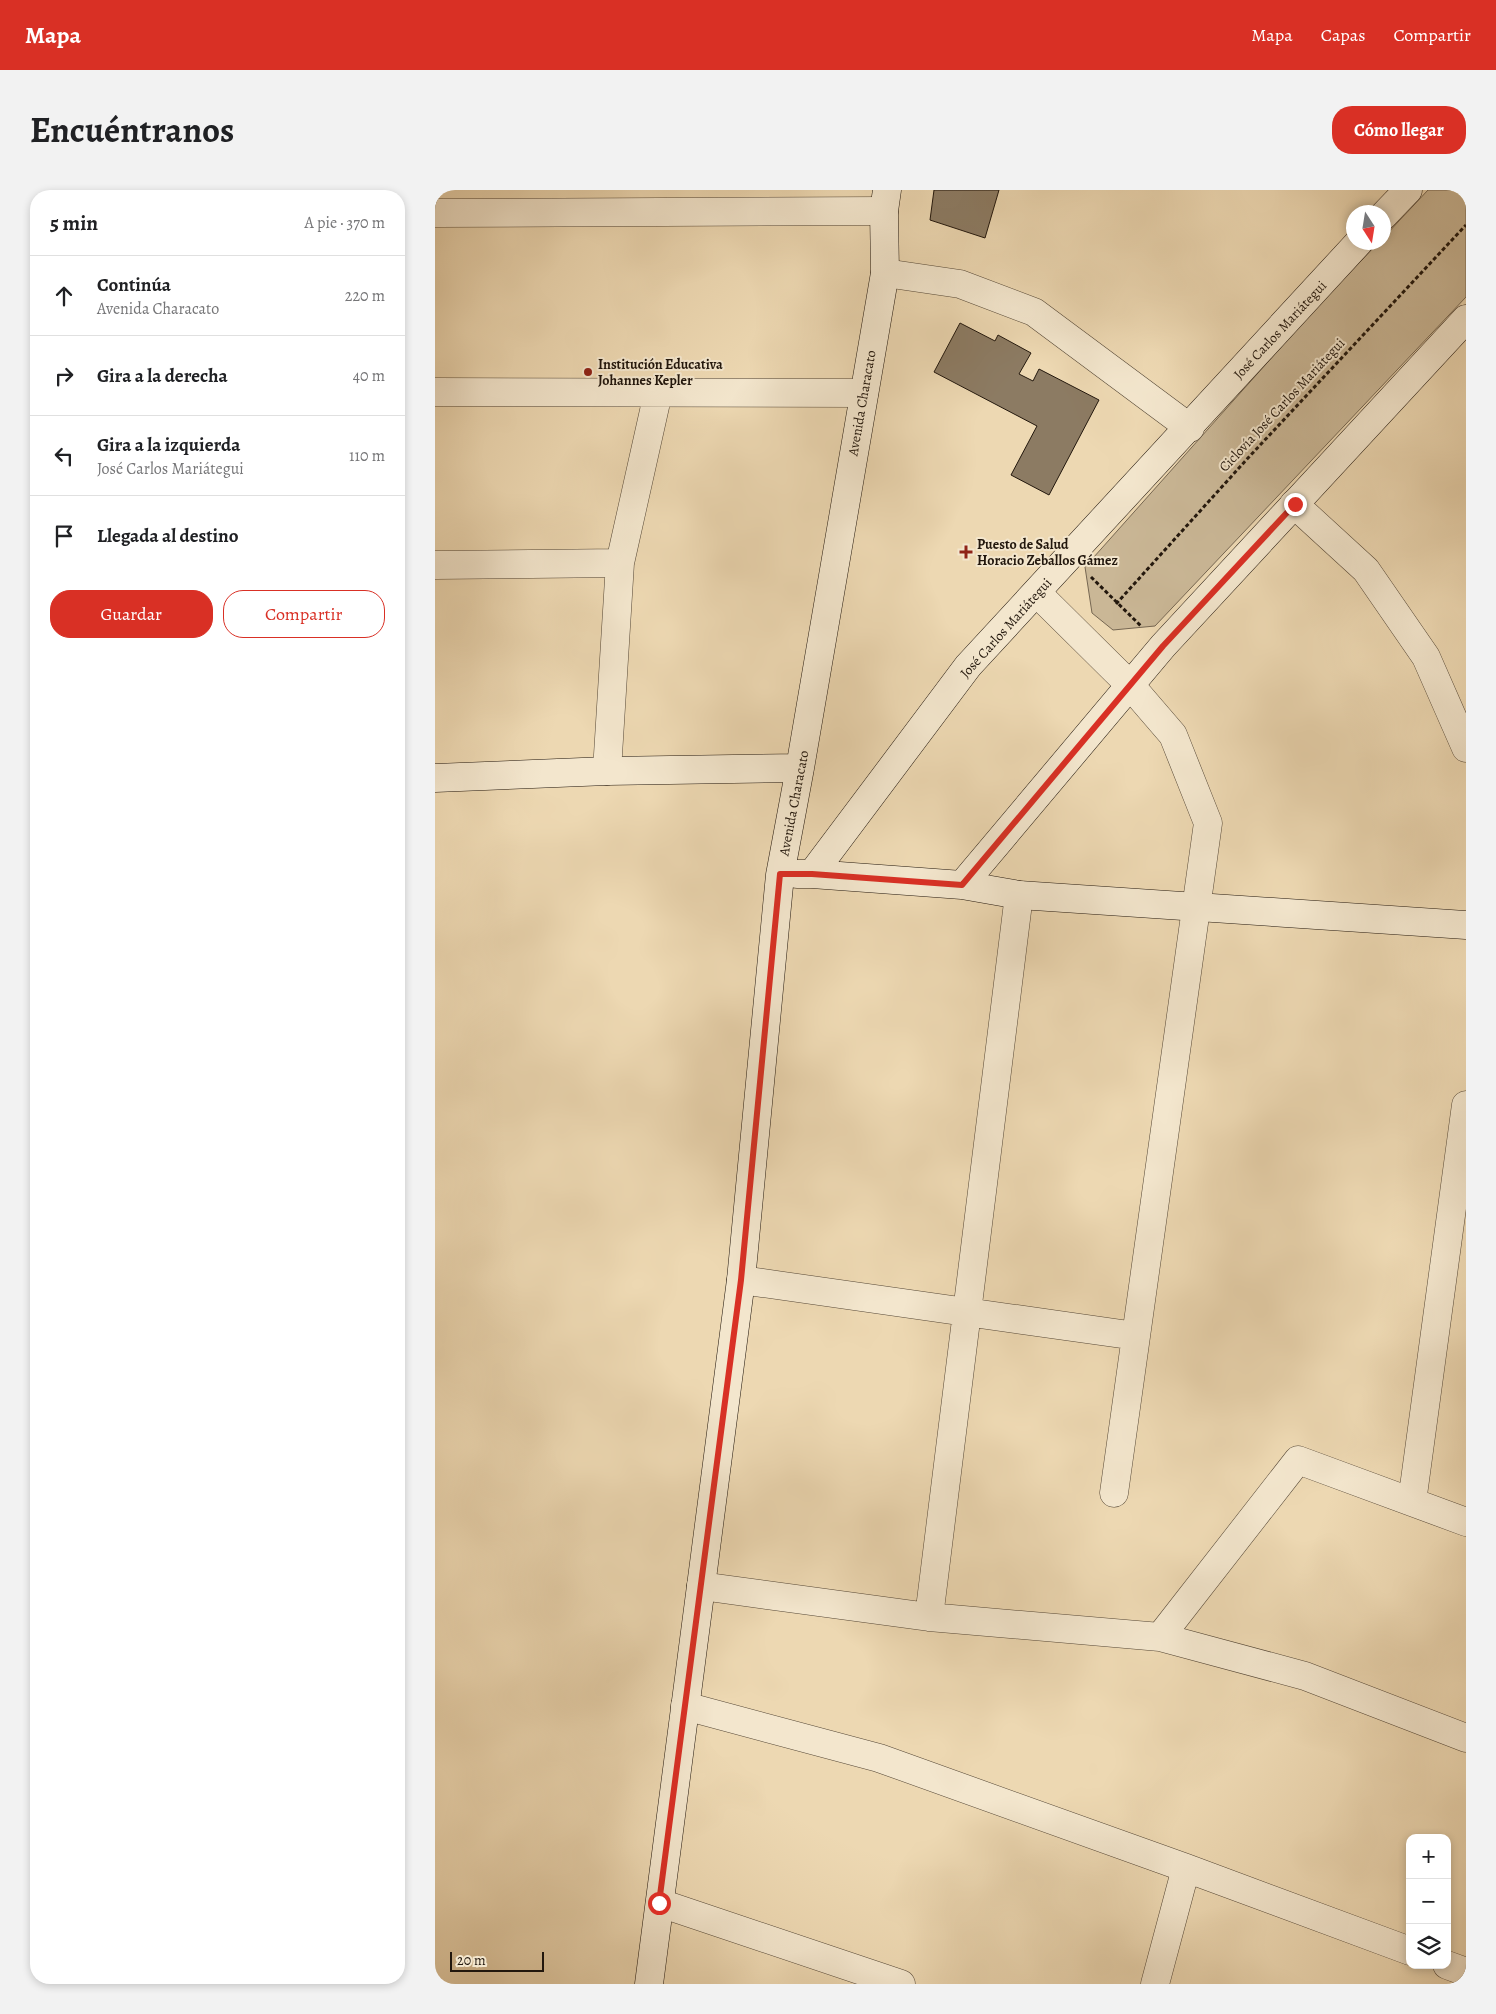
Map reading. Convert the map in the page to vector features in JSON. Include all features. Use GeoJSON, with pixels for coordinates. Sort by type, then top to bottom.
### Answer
{"type":"FeatureCollection","features":[{"type":"Feature","properties":{"kind":"street"},"geometry":{"type":"LineString","coordinates":[[1391,208],[1408,190]]}},
{"type":"Feature","properties":{"kind":"street"},"geometry":{"type":"LineString","coordinates":[[435,213],[886,200]]}},
{"type":"Feature","properties":{"kind":"street","name":"Avenida Characato"},"geometry":{"type":"LineString","coordinates":[[649,1984],[741,1280],[780,874],[885,272],[886,200]]}},
{"type":"Feature","properties":{"kind":"street","name":"José Carlos Mariátegui"},"geometry":{"type":"LineString","coordinates":[[812,874],[968,666],[1190,428],[1352,250]]}},
{"type":"Feature","properties":{"kind":"street"},"geometry":{"type":"LineString","coordinates":[[885,272],[960,284],[1034,312],[1190,428]]}},
{"type":"Feature","properties":{"kind":"street"},"geometry":{"type":"LineString","coordinates":[[962,885],[1163,646],[1466,319]]}},
{"type":"Feature","properties":{"kind":"street"},"geometry":{"type":"LineString","coordinates":[[435,392],[864,392]]}},
{"type":"Feature","properties":{"kind":"street"},"geometry":{"type":"LineString","coordinates":[[607,771],[620,563],[658,393]]}},
{"type":"Feature","properties":{"kind":"street"},"geometry":{"type":"LineString","coordinates":[[1295,504],[1366,570],[1426,657],[1466,748]]}},
{"type":"Feature","properties":{"kind":"street"},"geometry":{"type":"LineString","coordinates":[[435,565],[620,563]]}},
{"type":"Feature","properties":{"kind":"street"},"geometry":{"type":"LineString","coordinates":[[1037,593],[1130,685],[1173,735],[1208,823],[1114,1494]]}},
{"type":"Feature","properties":{"kind":"street"},"geometry":{"type":"LineString","coordinates":[[435,778],[607,771],[800,768]]}},
{"type":"Feature","properties":{"kind":"street"},"geometry":{"type":"LineString","coordinates":[[780,874],[812,874],[962,885],[1019,895],[1466,925]]}},
{"type":"Feature","properties":{"kind":"street"},"geometry":{"type":"LineString","coordinates":[[929,1617],[1019,895]]}},
{"type":"Feature","properties":{"kind":"street"},"geometry":{"type":"LineString","coordinates":[[1412,1502],[1466,1105]]}},
{"type":"Feature","properties":{"kind":"street"},"geometry":{"type":"LineString","coordinates":[[741,1280],[1136,1336]]}},
{"type":"Feature","properties":{"kind":"street"},"geometry":{"type":"LineString","coordinates":[[1160,1637],[1298,1460],[1466,1522]]}},
{"type":"Feature","properties":{"kind":"street"},"geometry":{"type":"LineString","coordinates":[[701,1586],[929,1617],[1160,1637],[1305,1676],[1466,1738]]}},
{"type":"Feature","properties":{"kind":"street"},"geometry":{"type":"LineString","coordinates":[[685,1706],[879,1758],[1406,1950]]}},
{"type":"Feature","properties":{"kind":"street"},"geometry":{"type":"LineString","coordinates":[[1155,1984],[1186,1868]]}},
{"type":"Feature","properties":{"kind":"street"},"geometry":{"type":"LineString","coordinates":[[659,1903],[901,1984]]}},
{"type":"Feature","properties":{"kind":"street"},"geometry":{"type":"LineString","coordinates":[[1451,1966],[1466,1972]]}},
{"type":"Feature","properties":{"kind":"path","name":"Ciclovía José Carlos Mariátegui"},"geometry":{"type":"LineString","coordinates":[[1116,604],[1248,458],[1466,225]]}},
{"type":"Feature","properties":{"kind":"path"},"geometry":{"type":"LineString","coordinates":[[1071,557],[1116,604],[1163,646]]}},
{"type":"Feature","properties":{"kind":"shaded area"},"geometry":{"type":"Polygon","coordinates":[[[1428,190],[1466,190],[1466,297],[1155,626],[1113,630],[1092,613],[1085,567],[1316,308],[1371,250],[1391,250],[1391,230],[1428,190]]]}},
{"type":"Feature","properties":{"kind":"building"},"geometry":{"type":"Polygon","coordinates":[[[934,190],[999,190],[985,238],[930,220],[934,190]]]}},
{"type":"Feature","properties":{"kind":"building"},"geometry":{"type":"Polygon","coordinates":[[[960,323],[995,341],[998,335],[1031,353],[1019,374],[1033,381],[1039,369],[1099,400],[1049,495],[1011,475],[1037,426],[934,372],[960,323]]]}},
{"type":"Feature","properties":{"kind":"place","name":"Institución Educativa Johannes Kepler"},"geometry":{"type":"Point","coordinates":[588,372]}},
{"type":"Feature","properties":{"kind":"place","name":"Puesto de Salud Horacio Zeballos Gámez"},"geometry":{"type":"Point","coordinates":[966,552]}},
{"type":"Feature","properties":{"kind":"route"},"geometry":{"type":"LineString","coordinates":[[659,1903],[741,1280],[780,874],[812,874],[962,885],[1163,646],[1295,504]]}}]}
